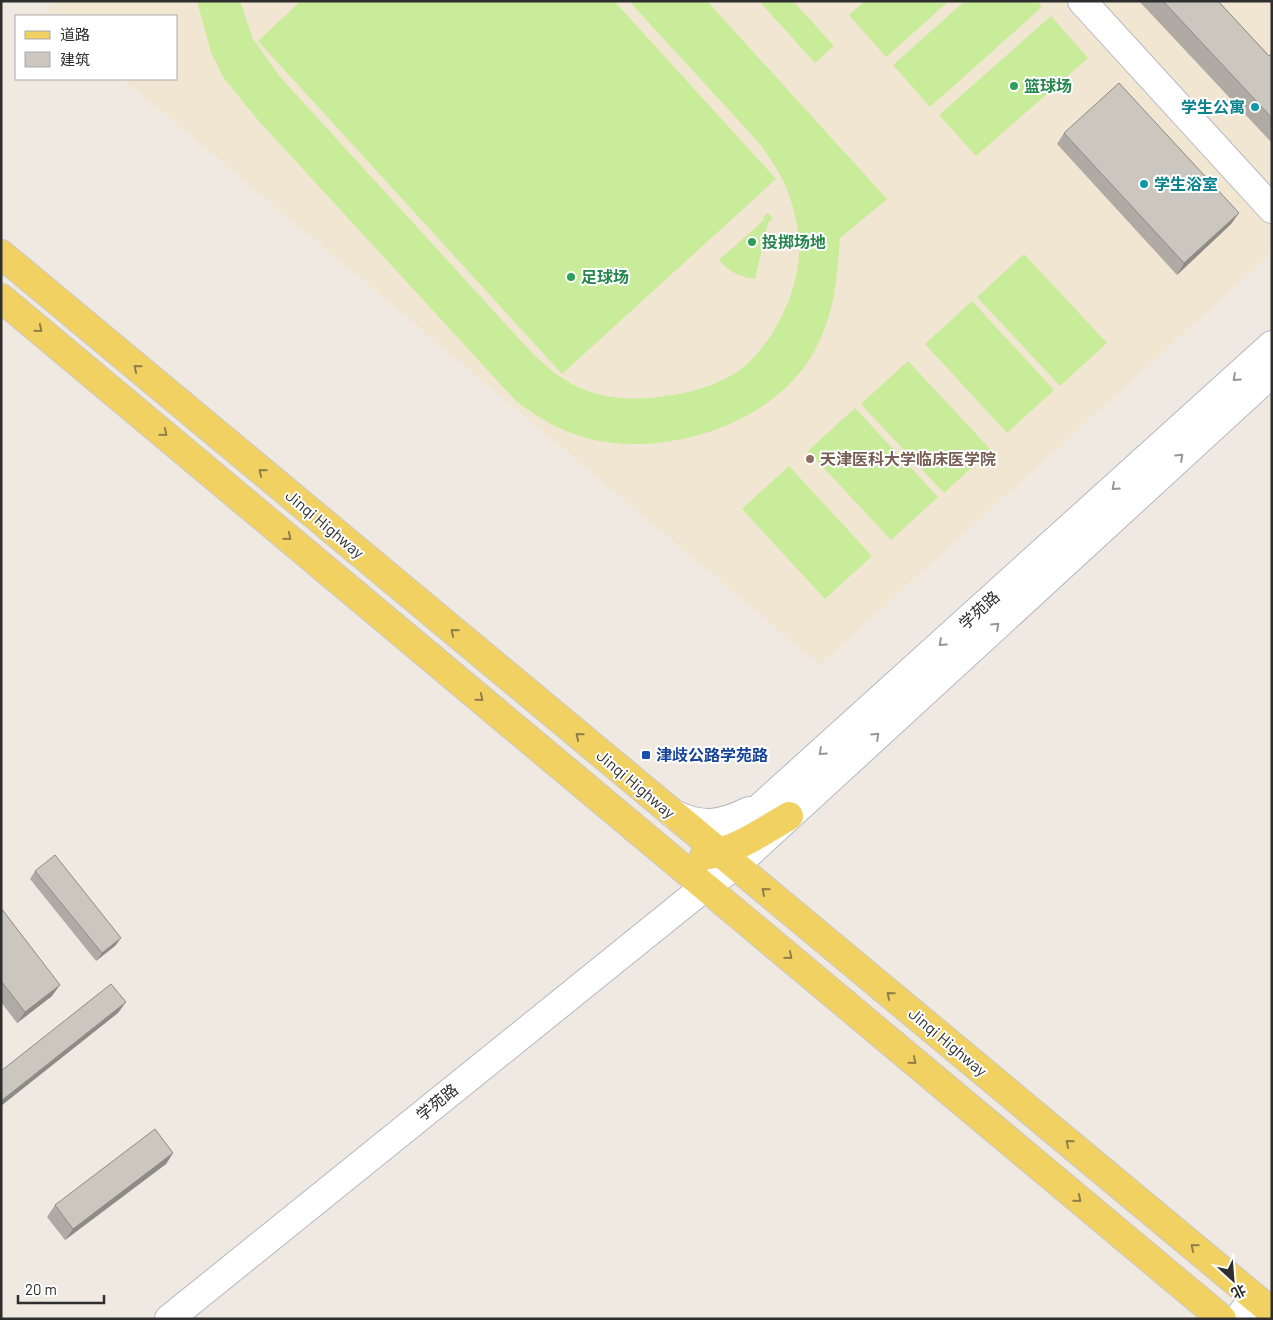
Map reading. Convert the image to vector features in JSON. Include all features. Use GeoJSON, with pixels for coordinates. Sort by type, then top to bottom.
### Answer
{"type":"FeatureCollection","features":[{"type":"Feature","properties":{"kind":"main road","name":"Jinqi Highway"},"geometry":{"type":"LineString","coordinates":[[1,254],[670,812],[720,856],[1263,1305]]}},
{"type":"Feature","properties":{"kind":"main road","name":"Jinqi Highway"},"geometry":{"type":"LineString","coordinates":[[1,298],[1222,1319]]}},
{"type":"Feature","properties":{"kind":"main road"},"geometry":{"type":"LineString","coordinates":[[644,835],[681,854],[720,856]]}},
{"type":"Feature","properties":{"kind":"street"},"geometry":{"type":"LineString","coordinates":[[1082,1],[1272,209]]}},
{"type":"Feature","properties":{"kind":"street","name":"学苑路"},"geometry":{"type":"LineString","coordinates":[[779,807],[1272,345]]}},
{"type":"Feature","properties":{"kind":"street","name":"学苑路"},"geometry":{"type":"LineString","coordinates":[[720,856],[779,807],[1272,373]]}},
{"type":"Feature","properties":{"kind":"street"},"geometry":{"type":"LineString","coordinates":[[670,812],[691,822],[720,823],[741,815],[779,807]]}},
{"type":"Feature","properties":{"kind":"street"},"geometry":{"type":"LineString","coordinates":[[706,886],[720,856]]}},
{"type":"Feature","properties":{"kind":"street","name":"学苑路"},"geometry":{"type":"LineString","coordinates":[[169,1319],[706,886]]}},
{"type":"Feature","properties":{"kind":"street"},"geometry":{"type":"LineString","coordinates":[[1238,1319],[1263,1305]]}},
{"type":"Feature","properties":{"kind":"shaded area","name":"天津医科大学临床医学院"},"geometry":{"type":"Polygon","coordinates":[[[57,1],[1272,1],[1272,253],[820,665],[124,80],[178,80],[178,15],[47,15],[44,13],[57,1]]]}},
{"type":"Feature","properties":{"kind":"green space"},"geometry":{"type":"Polygon","coordinates":[[[197,1],[240,1],[253,39],[281,78],[532,353],[565,380],[597,394],[627,398],[666,396],[701,388],[734,374],[761,350],[772,334],[790,297],[799,260],[799,237],[796,220],[788,191],[774,164],[761,145],[629,1],[707,1],[887,199],[840,238],[834,294],[822,334],[816,348],[799,373],[777,395],[752,413],[723,427],[692,437],[630,444],[589,439],[556,426],[535,415],[516,401],[257,119],[223,77],[211,52],[197,1]]]}},
{"type":"Feature","properties":{"kind":"green space","name":"足球场"},"geometry":{"type":"Polygon","coordinates":[[[301,1],[614,1],[776,179],[562,374],[258,41],[301,1]]]}},
{"type":"Feature","properties":{"kind":"green space"},"geometry":{"type":"Polygon","coordinates":[[[759,1],[793,1],[834,46],[815,63],[759,1]]]}},
{"type":"Feature","properties":{"kind":"green space"},"geometry":{"type":"Polygon","coordinates":[[[865,1],[949,1],[886,57],[849,15],[865,1]]]}},
{"type":"Feature","properties":{"kind":"green space","name":"篮球场"},"geometry":{"type":"Polygon","coordinates":[[[965,1],[1037,1],[1042,7],[930,107],[893,65],[965,1]]]}},
{"type":"Feature","properties":{"kind":"green space","name":"篮球场"},"geometry":{"type":"Polygon","coordinates":[[[1051,16],[1088,58],[976,156],[939,115],[1051,16]]]}},
{"type":"Feature","properties":{"kind":"green space","name":"投掷场地"},"geometry":{"type":"Polygon","coordinates":[[[768,213],[773,218],[768,223],[755,279],[744,277],[731,271],[719,260],[763,221],[764,216],[768,213]]]}},
{"type":"Feature","properties":{"kind":"green space"},"geometry":{"type":"Polygon","coordinates":[[[1024,254],[1107,343],[1060,386],[977,297],[1024,254]]]}},
{"type":"Feature","properties":{"kind":"green space"},"geometry":{"type":"Polygon","coordinates":[[[972,301],[1054,390],[1007,433],[925,344],[972,301]]]}},
{"type":"Feature","properties":{"kind":"green space"},"geometry":{"type":"Polygon","coordinates":[[[908,361],[991,450],[944,493],[861,404],[908,361]]]}},
{"type":"Feature","properties":{"kind":"green space"},"geometry":{"type":"Polygon","coordinates":[[[855,408],[938,497],[891,540],[808,451],[855,408]]]}},
{"type":"Feature","properties":{"kind":"green space"},"geometry":{"type":"Polygon","coordinates":[[[789,466],[872,556],[825,599],[742,509],[789,466]]]}},
{"type":"Feature","properties":{"kind":"building"},"geometry":{"type":"Polygon","coordinates":[[[1163,1],[1218,1],[1269,56],[1272,54],[1272,118],[1163,1]]]}},
{"type":"Feature","properties":{"kind":"building","name":"学生浴室"},"geometry":{"type":"Polygon","coordinates":[[[1119,83],[1239,213],[1184,263],[1064,133],[1119,83]]]}},
{"type":"Feature","properties":{"kind":"building"},"geometry":{"type":"Polygon","coordinates":[[[55,855],[121,938],[102,953],[35,871],[55,855]]]}},
{"type":"Feature","properties":{"kind":"building"},"geometry":{"type":"Polygon","coordinates":[[[1,908],[60,985],[25,1012],[1,981],[1,908]]]}},
{"type":"Feature","properties":{"kind":"building"},"geometry":{"type":"Polygon","coordinates":[[[111,984],[126,1002],[1,1101],[1,1071],[111,984]]]}},
{"type":"Feature","properties":{"kind":"building"},"geometry":{"type":"Polygon","coordinates":[[[155,1129],[173,1153],[73,1229],[55,1205],[155,1129]]]}},
{"type":"Feature","properties":{"kind":"place","name":"篮球场"},"geometry":{"type":"Point","coordinates":[1014,86]}},
{"type":"Feature","properties":{"kind":"place","name":"学生公寓"},"geometry":{"type":"Point","coordinates":[1255,107]}},
{"type":"Feature","properties":{"kind":"place","name":"学生浴室"},"geometry":{"type":"Point","coordinates":[1144,184]}},
{"type":"Feature","properties":{"kind":"place","name":"投掷场地"},"geometry":{"type":"Point","coordinates":[752,242]}},
{"type":"Feature","properties":{"kind":"place","name":"足球场"},"geometry":{"type":"Point","coordinates":[571,277]}},
{"type":"Feature","properties":{"kind":"place","name":"天津医科大学临床医学院"},"geometry":{"type":"Point","coordinates":[810,459]}},
{"type":"Feature","properties":{"kind":"place","name":"津歧公路学苑路"},"geometry":{"type":"Point","coordinates":[646,755]}}]}
